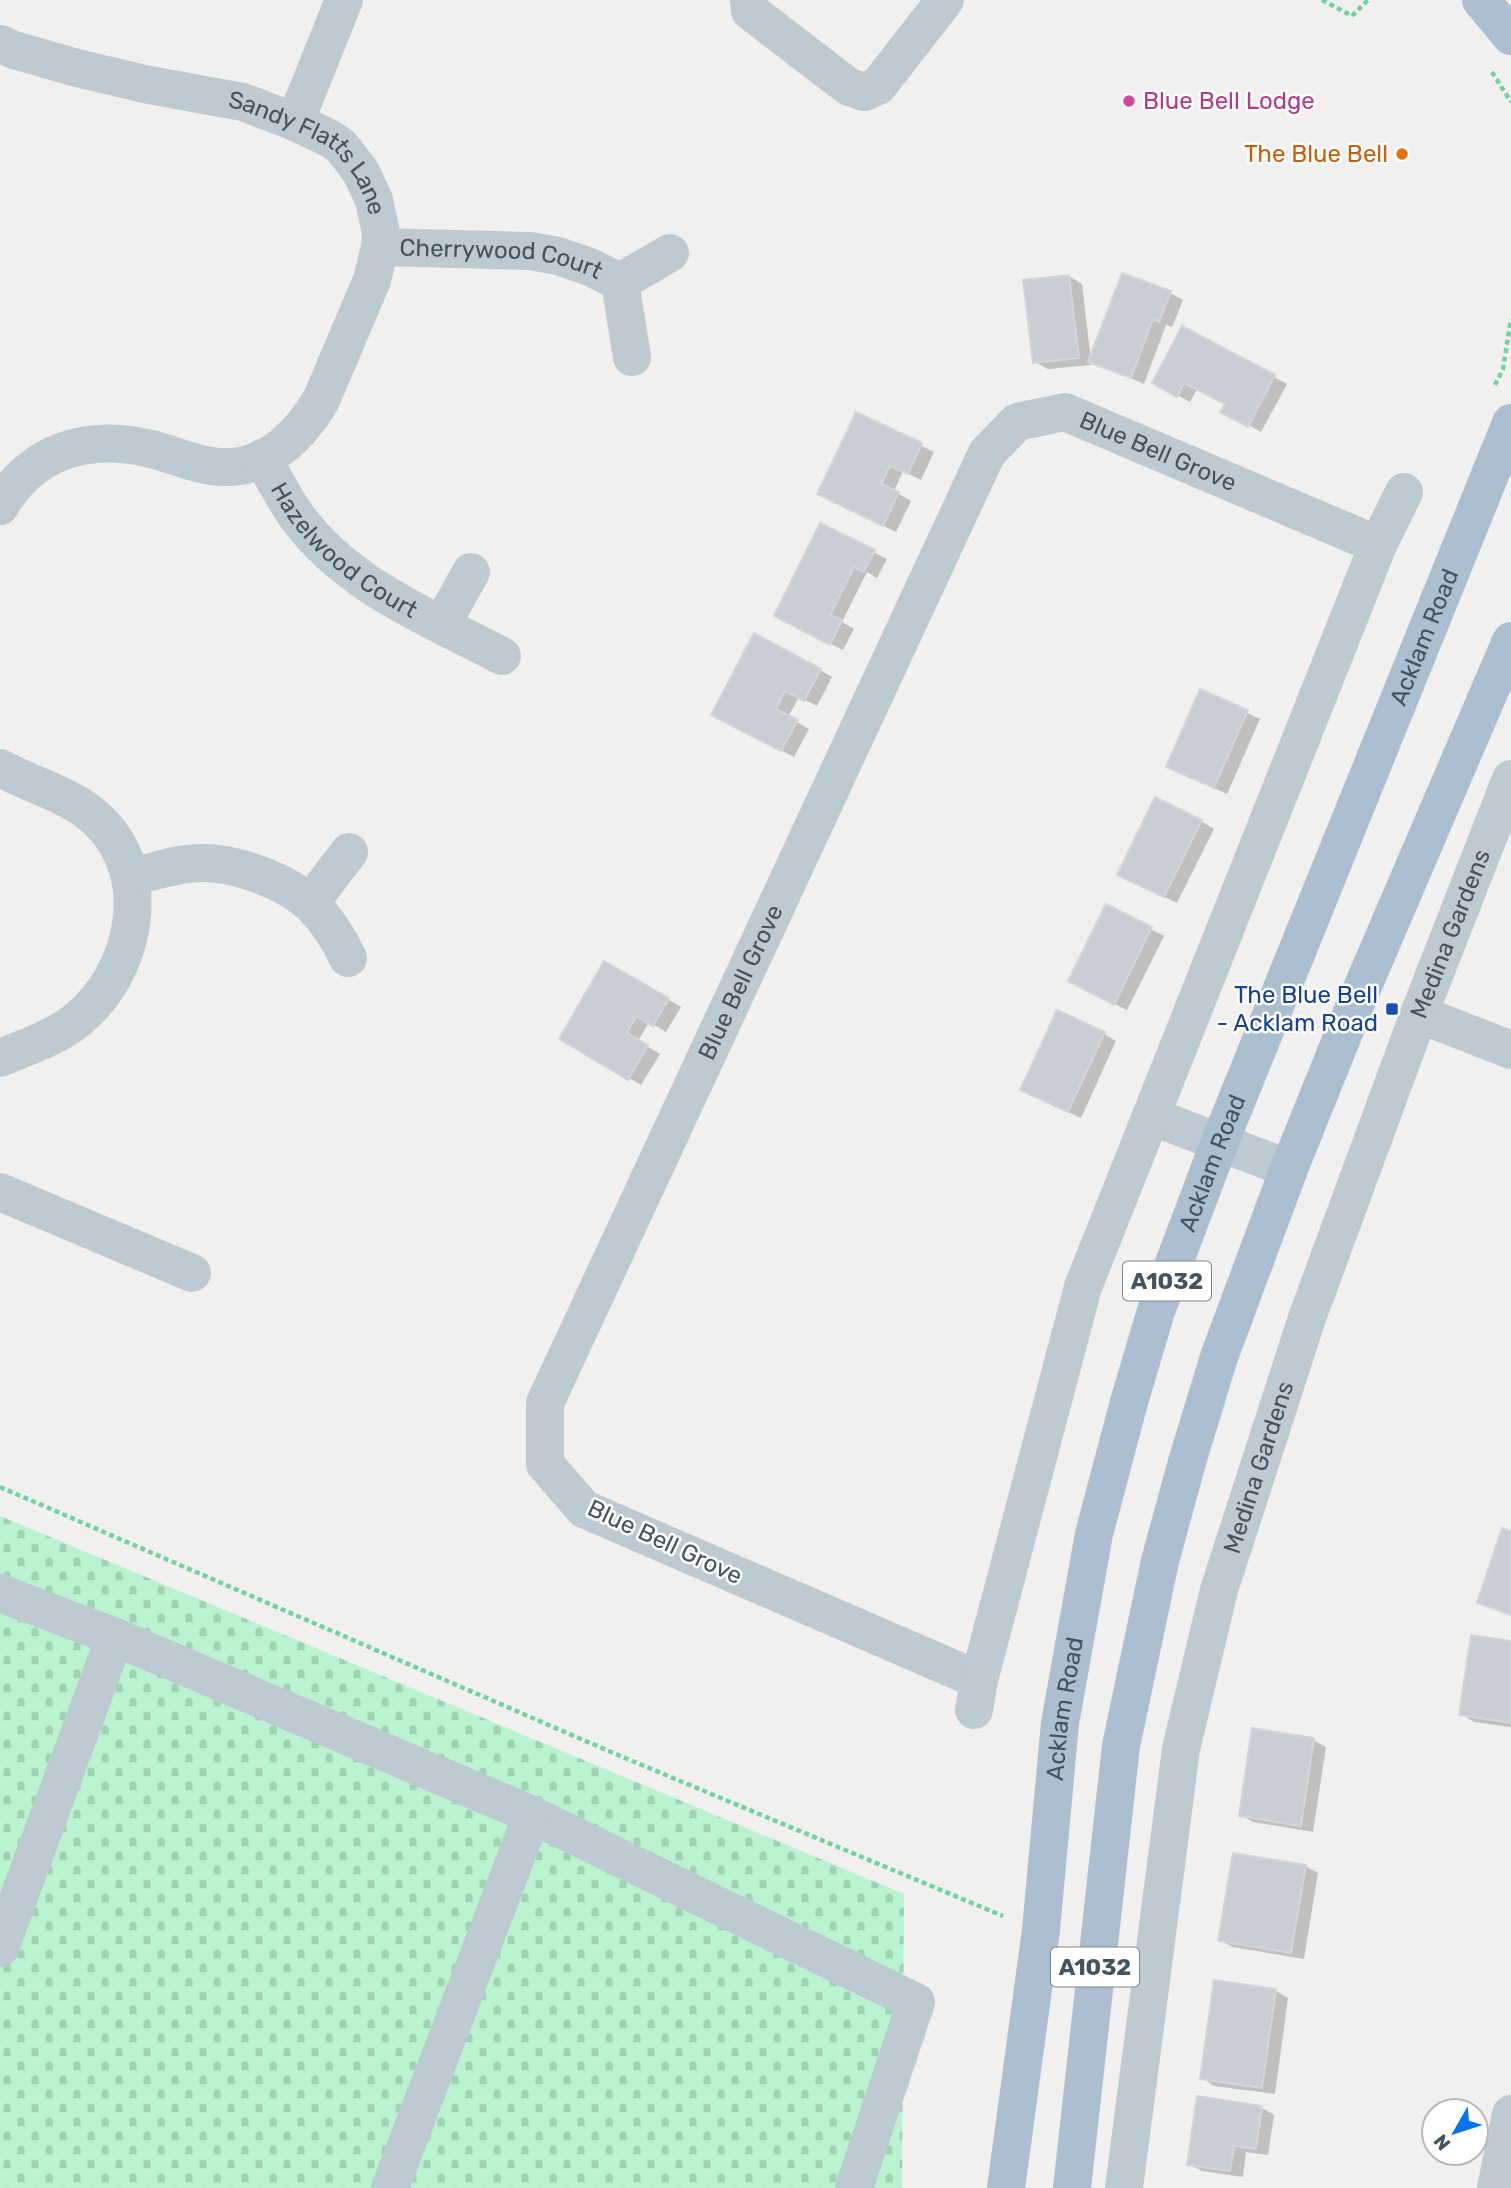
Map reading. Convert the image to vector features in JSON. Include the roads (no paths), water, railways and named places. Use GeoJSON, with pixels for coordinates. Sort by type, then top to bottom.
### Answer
{"type":"FeatureCollection","features":[{"type":"Feature","properties":{"kind":"main road"},"geometry":{"type":"LineString","coordinates":[[1481,0],[1511,36]]}},
{"type":"Feature","properties":{"kind":"main road","name":"Acklam Road"},"geometry":{"type":"LineString","coordinates":[[1006,2188],[1041,1930],[1060,1723],[1094,1534],[1129,1402],[1156,1311],[1219,1144],[1511,423]]}},
{"type":"Feature","properties":{"kind":"main road","name":"A1032"},"geometry":{"type":"LineString","coordinates":[[1072,2188],[1121,1746],[1160,1561],[1219,1357],[1289,1169],[1357,1000],[1511,641]]}},
{"type":"Feature","properties":{"kind":"street"},"geometry":{"type":"LineString","coordinates":[[295,122],[344,0]]}},
{"type":"Feature","properties":{"kind":"street"},"geometry":{"type":"LineString","coordinates":[[749,0],[750,10],[849,87],[864,92],[878,86],[945,0]]}},
{"type":"Feature","properties":{"kind":"street","name":"Sandy Flatts Lane"},"geometry":{"type":"LineString","coordinates":[[0,44],[77,68],[149,85],[243,102],[329,138],[341,146],[361,172],[377,209],[381,233],[372,279],[321,400],[299,432],[284,446],[245,465],[227,467],[187,460],[143,447],[98,443],[79,445],[41,461],[24,474],[10,488],[0,506]]}},
{"type":"Feature","properties":{"kind":"street","name":"Cherrywood Court"},"geometry":{"type":"LineString","coordinates":[[380,247],[530,251],[558,256],[590,267],[620,282]]}},
{"type":"Feature","properties":{"kind":"street","name":"Cherrywood Court"},"geometry":{"type":"LineString","coordinates":[[620,282],[670,253]]}},
{"type":"Feature","properties":{"kind":"street","name":"Cherrywood Court"},"geometry":{"type":"LineString","coordinates":[[620,282],[632,356]]}},
{"type":"Feature","properties":{"kind":"street","name":"Blue Bell Grove"},"geometry":{"type":"LineString","coordinates":[[1378,545],[1065,412],[1017,422],[987,453],[545,1403],[545,1464],[584,1509],[977,1695],[1083,1287],[1378,545],[1404,492]]}},
{"type":"Feature","properties":{"kind":"street","name":"Hazelwood Court"},"geometry":{"type":"LineString","coordinates":[[262,458],[300,520],[364,582],[502,656]]}},
{"type":"Feature","properties":{"kind":"street","name":"Hazelwood Court"},"geometry":{"type":"LineString","coordinates":[[442,624],[471,572]]}},
{"type":"Feature","properties":{"kind":"street"},"geometry":{"type":"LineString","coordinates":[[0,768],[65,796],[97,819],[119,848],[131,877],[133,917],[128,938],[108,986],[97,1001],[74,1023],[44,1040],[0,1058]]}},
{"type":"Feature","properties":{"kind":"street","name":"Medina Gardens"},"geometry":{"type":"LineString","coordinates":[[1124,2188],[1181,1749],[1219,1590],[1307,1318],[1419,1014],[1511,779]]}},
{"type":"Feature","properties":{"kind":"street"},"geometry":{"type":"LineString","coordinates":[[310,903],[349,852]]}},
{"type":"Feature","properties":{"kind":"street"},"geometry":{"type":"LineString","coordinates":[[131,877],[187,864],[218,864],[264,877],[310,903],[332,931],[348,958]]}},
{"type":"Feature","properties":{"kind":"street"},"geometry":{"type":"LineString","coordinates":[[1419,1014],[1511,1050]]}},
{"type":"Feature","properties":{"kind":"street"},"geometry":{"type":"LineString","coordinates":[[1152,1116],[1289,1169]]}},
{"type":"Feature","properties":{"kind":"street"},"geometry":{"type":"LineString","coordinates":[[0,1192],[192,1273]]}},
{"type":"Feature","properties":{"kind":"street"},"geometry":{"type":"LineString","coordinates":[[0,1592],[116,1637],[532,1815],[916,2003],[854,2188]]}},
{"type":"Feature","properties":{"kind":"street"},"geometry":{"type":"LineString","coordinates":[[0,1948],[116,1637]]}},
{"type":"Feature","properties":{"kind":"street"},"geometry":{"type":"LineString","coordinates":[[390,2188],[532,1815]]}},
{"type":"Feature","properties":{"kind":"street"},"geometry":{"type":"LineString","coordinates":[[1496,2188],[1511,2114]]}},
{"type":"Feature","properties":{"kind":"place","name":"Blue Bell Lodge"},"geometry":{"type":"Point","coordinates":[1129,101]}},
{"type":"Feature","properties":{"kind":"place","name":"The Blue Bell"},"geometry":{"type":"Point","coordinates":[1402,154]}},
{"type":"Feature","properties":{"kind":"place","name":"The Blue Bell - Acklam Road"},"geometry":{"type":"Point","coordinates":[1392,1009]}}]}
